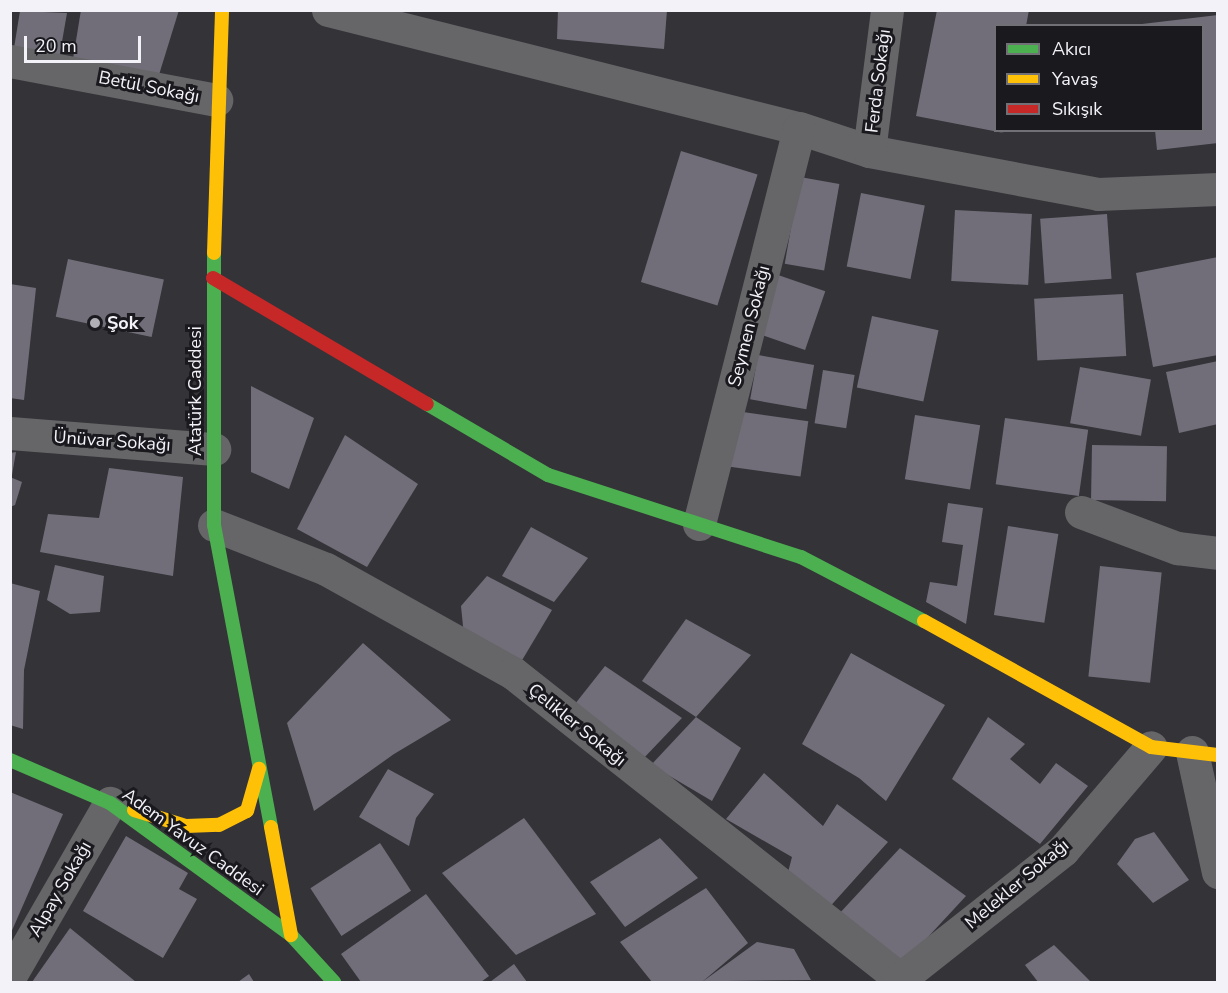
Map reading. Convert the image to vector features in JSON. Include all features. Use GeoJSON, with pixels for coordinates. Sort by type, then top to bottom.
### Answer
{"type":"FeatureCollection","features":[{"type":"Feature","properties":{"kind":"main road","name":"Atatürk Caddesi"},"geometry":{"type":"LineString","coordinates":[[222,10],[216,100],[213,278],[214,525],[291,935]]}},
{"type":"Feature","properties":{"kind":"main road"},"geometry":{"type":"LineString","coordinates":[[213,278],[548,475],[801,557],[1009,665],[1151,747],[1205,754]]}},
{"type":"Feature","properties":{"kind":"main road","name":"Adem Yavuz Caddesi"},"geometry":{"type":"LineString","coordinates":[[10,760],[110,803],[291,935],[334,982]]}},
{"type":"Feature","properties":{"kind":"main road","name":"Atatürk Caddesi"},"geometry":{"type":"LineString","coordinates":[[110,803],[186,826],[219,825],[247,811],[260,768]]}},
{"type":"Feature","properties":{"kind":"street"},"geometry":{"type":"LineString","coordinates":[[328,10],[799,128],[869,151],[1098,194],[1218,189]]}},
{"type":"Feature","properties":{"kind":"street","name":"Ferda Sokağı"},"geometry":{"type":"LineString","coordinates":[[869,151],[887,10]]}},
{"type":"Feature","properties":{"kind":"street","name":"Betül Sokağı"},"geometry":{"type":"LineString","coordinates":[[10,61],[216,100]]}},
{"type":"Feature","properties":{"kind":"street","name":"Seymen Sokağı"},"geometry":{"type":"LineString","coordinates":[[699,524],[799,128]]}},
{"type":"Feature","properties":{"kind":"street","name":"Ünüvar Sokağı"},"geometry":{"type":"LineString","coordinates":[[10,433],[213,448]]}},
{"type":"Feature","properties":{"kind":"street"},"geometry":{"type":"LineString","coordinates":[[1081,512],[1177,548],[1218,553]]}},
{"type":"Feature","properties":{"kind":"street","name":"Çelikler Sokağı"},"geometry":{"type":"LineString","coordinates":[[214,525],[326,569],[513,674],[900,981]]}},
{"type":"Feature","properties":{"kind":"street","name":"Melekler Sokağı"},"geometry":{"type":"LineString","coordinates":[[900,981],[1063,850],[1151,747]]}},
{"type":"Feature","properties":{"kind":"street"},"geometry":{"type":"LineString","coordinates":[[1205,754],[1218,872]]}},
{"type":"Feature","properties":{"kind":"street","name":"Alpay Sokağı"},"geometry":{"type":"LineString","coordinates":[[10,976],[110,803]]}},
{"type":"Feature","properties":{"kind":"building"},"geometry":{"type":"Polygon","coordinates":[[[81,10],[179,10],[158,78],[73,59],[81,10]]]}},
{"type":"Feature","properties":{"kind":"building"},"geometry":{"type":"Polygon","coordinates":[[[558,10],[667,10],[664,49],[557,39],[558,10]]]}},
{"type":"Feature","properties":{"kind":"building"},"geometry":{"type":"Polygon","coordinates":[[[937,10],[1029,10],[1026,24],[994,24],[994,131],[916,116],[937,10]]]}},
{"type":"Feature","properties":{"kind":"building"},"geometry":{"type":"Polygon","coordinates":[[[20,11],[67,13],[59,59],[14,48],[20,11]]]}},
{"type":"Feature","properties":{"kind":"building"},"geometry":{"type":"Polygon","coordinates":[[[1218,15],[1218,143],[1157,150],[1155,132],[1204,132],[1204,24],[1142,24],[1218,15]]]}},
{"type":"Feature","properties":{"kind":"building"},"geometry":{"type":"Polygon","coordinates":[[[681,151],[758,174],[717,305],[641,282],[681,151]]]}},
{"type":"Feature","properties":{"kind":"building"},"geometry":{"type":"Polygon","coordinates":[[[800,177],[839,184],[824,271],[785,264],[800,177]]]}},
{"type":"Feature","properties":{"kind":"building"},"geometry":{"type":"Polygon","coordinates":[[[861,193],[925,205],[910,279],[847,267],[861,193]]]}},
{"type":"Feature","properties":{"kind":"building"},"geometry":{"type":"Polygon","coordinates":[[[955,210],[1032,214],[1028,285],[951,281],[955,210]]]}},
{"type":"Feature","properties":{"kind":"building"},"geometry":{"type":"Polygon","coordinates":[[[1107,214],[1112,279],[1045,284],[1040,219],[1107,214]]]}},
{"type":"Feature","properties":{"kind":"building"},"geometry":{"type":"Polygon","coordinates":[[[1218,257],[1218,355],[1153,367],[1136,273],[1218,257]]]}},
{"type":"Feature","properties":{"kind":"building"},"geometry":{"type":"Polygon","coordinates":[[[68,259],[164,279],[152,337],[56,317],[68,259]]]}},
{"type":"Feature","properties":{"kind":"building"},"geometry":{"type":"Polygon","coordinates":[[[778,275],[825,291],[805,350],[758,334],[778,275]]]}},
{"type":"Feature","properties":{"kind":"building"},"geometry":{"type":"Polygon","coordinates":[[[10,284],[36,288],[24,400],[10,398],[10,284]]]}},
{"type":"Feature","properties":{"kind":"building"},"geometry":{"type":"Polygon","coordinates":[[[1123,294],[1126,356],[1037,361],[1034,299],[1123,294]]]}},
{"type":"Feature","properties":{"kind":"building"},"geometry":{"type":"Polygon","coordinates":[[[872,316],[939,330],[923,402],[857,387],[872,316]]]}},
{"type":"Feature","properties":{"kind":"building"},"geometry":{"type":"Polygon","coordinates":[[[758,355],[814,365],[806,409],[750,399],[758,355]]]}},
{"type":"Feature","properties":{"kind":"building"},"geometry":{"type":"Polygon","coordinates":[[[1218,361],[1218,424],[1179,433],[1166,372],[1218,361]]]}},
{"type":"Feature","properties":{"kind":"building"},"geometry":{"type":"Polygon","coordinates":[[[1080,367],[1151,380],[1141,436],[1070,423],[1080,367]]]}},
{"type":"Feature","properties":{"kind":"building"},"geometry":{"type":"Polygon","coordinates":[[[823,370],[855,375],[846,428],[815,423],[823,370]]]}},
{"type":"Feature","properties":{"kind":"building"},"geometry":{"type":"Polygon","coordinates":[[[251,386],[314,418],[289,489],[251,472],[251,386]]]}},
{"type":"Feature","properties":{"kind":"building"},"geometry":{"type":"Polygon","coordinates":[[[736,411],[808,421],[800,477],[728,466],[736,411]]]}},
{"type":"Feature","properties":{"kind":"building"},"geometry":{"type":"Polygon","coordinates":[[[915,415],[980,425],[970,490],[905,479],[915,415]]]}},
{"type":"Feature","properties":{"kind":"building"},"geometry":{"type":"Polygon","coordinates":[[[1005,418],[1088,430],[1079,496],[996,484],[1005,418]]]}},
{"type":"Feature","properties":{"kind":"building"},"geometry":{"type":"Polygon","coordinates":[[[345,435],[418,484],[367,567],[297,529],[345,435]]]}},
{"type":"Feature","properties":{"kind":"building"},"geometry":{"type":"Polygon","coordinates":[[[1092,445],[1167,446],[1166,501],[1091,500],[1092,445]]]}},
{"type":"Feature","properties":{"kind":"building"},"geometry":{"type":"Polygon","coordinates":[[[16,452],[12,475],[10,475],[10,453],[16,452]]]}},
{"type":"Feature","properties":{"kind":"building"},"geometry":{"type":"Polygon","coordinates":[[[109,468],[183,477],[173,576],[40,552],[48,514],[99,518],[109,468]]]}},
{"type":"Feature","properties":{"kind":"building"},"geometry":{"type":"Polygon","coordinates":[[[10,477],[22,482],[15,505],[10,507],[10,477]]]}},
{"type":"Feature","properties":{"kind":"building"},"geometry":{"type":"Polygon","coordinates":[[[948,503],[983,508],[966,624],[926,602],[930,582],[957,586],[963,545],[942,542],[948,503]]]}},
{"type":"Feature","properties":{"kind":"building"},"geometry":{"type":"Polygon","coordinates":[[[1008,526],[1058,534],[1044,623],[994,615],[1008,526]]]}},
{"type":"Feature","properties":{"kind":"building"},"geometry":{"type":"Polygon","coordinates":[[[531,527],[588,558],[554,602],[502,576],[531,527]]]}},
{"type":"Feature","properties":{"kind":"building"},"geometry":{"type":"Polygon","coordinates":[[[55,565],[104,576],[100,612],[70,614],[47,600],[55,565]]]}},
{"type":"Feature","properties":{"kind":"building"},"geometry":{"type":"Polygon","coordinates":[[[1100,566],[1162,572],[1150,683],[1088,676],[1100,566]]]}},
{"type":"Feature","properties":{"kind":"building"},"geometry":{"type":"Polygon","coordinates":[[[487,576],[552,610],[518,667],[464,636],[461,606],[487,576]]]}},
{"type":"Feature","properties":{"kind":"building"},"geometry":{"type":"Polygon","coordinates":[[[10,583],[40,591],[24,670],[23,729],[10,725],[10,583]]]}},
{"type":"Feature","properties":{"kind":"building"},"geometry":{"type":"Polygon","coordinates":[[[686,619],[751,655],[696,717],[642,681],[686,619]]]}},
{"type":"Feature","properties":{"kind":"building"},"geometry":{"type":"Polygon","coordinates":[[[363,643],[451,720],[394,754],[314,811],[287,723],[363,643]]]}},
{"type":"Feature","properties":{"kind":"building"},"geometry":{"type":"Polygon","coordinates":[[[851,653],[945,705],[886,801],[859,778],[802,744],[851,653]]]}},
{"type":"Feature","properties":{"kind":"building"},"geometry":{"type":"Polygon","coordinates":[[[605,666],[682,718],[641,761],[571,709],[605,666]]]}},
{"type":"Feature","properties":{"kind":"building"},"geometry":{"type":"Polygon","coordinates":[[[696,717],[741,748],[712,801],[651,765],[696,717]]]}},
{"type":"Feature","properties":{"kind":"building"},"geometry":{"type":"Polygon","coordinates":[[[988,717],[1025,744],[1010,759],[1040,784],[1056,763],[1088,786],[1040,844],[952,779],[988,717]]]}},
{"type":"Feature","properties":{"kind":"building"},"geometry":{"type":"Polygon","coordinates":[[[388,769],[434,794],[416,818],[409,846],[359,817],[388,769]]]}},
{"type":"Feature","properties":{"kind":"building"},"geometry":{"type":"Polygon","coordinates":[[[764,773],[823,826],[837,804],[888,842],[826,911],[786,880],[792,857],[726,819],[764,773]]]}},
{"type":"Feature","properties":{"kind":"building"},"geometry":{"type":"Polygon","coordinates":[[[10,792],[63,814],[10,935],[10,792]]]}},
{"type":"Feature","properties":{"kind":"building"},"geometry":{"type":"Polygon","coordinates":[[[524,818],[596,914],[516,955],[442,873],[524,818]]]}},
{"type":"Feature","properties":{"kind":"building"},"geometry":{"type":"Polygon","coordinates":[[[1154,832],[1189,880],[1153,903],[1117,864],[1135,839],[1154,832]]]}},
{"type":"Feature","properties":{"kind":"building"},"geometry":{"type":"Polygon","coordinates":[[[126,836],[188,873],[179,889],[197,899],[163,958],[83,911],[126,836]]]}},
{"type":"Feature","properties":{"kind":"building"},"geometry":{"type":"Polygon","coordinates":[[[660,838],[698,878],[625,927],[590,882],[660,838]]]}},
{"type":"Feature","properties":{"kind":"building"},"geometry":{"type":"Polygon","coordinates":[[[380,843],[411,891],[341,936],[310,888],[380,843]]]}},
{"type":"Feature","properties":{"kind":"building"},"geometry":{"type":"Polygon","coordinates":[[[900,848],[966,896],[903,964],[838,915],[900,848]]]}},
{"type":"Feature","properties":{"kind":"building"},"geometry":{"type":"Polygon","coordinates":[[[706,888],[748,943],[703,981],[652,982],[620,942],[706,888]]]}},
{"type":"Feature","properties":{"kind":"building"},"geometry":{"type":"Polygon","coordinates":[[[426,894],[489,976],[481,982],[361,982],[341,954],[426,894]]]}},
{"type":"Feature","properties":{"kind":"building"},"geometry":{"type":"Polygon","coordinates":[[[70,928],[136,982],[32,982],[70,928]]]}},
{"type":"Feature","properties":{"kind":"building"},"geometry":{"type":"Polygon","coordinates":[[[757,942],[794,949],[811,980],[703,981],[757,942]]]}},
{"type":"Feature","properties":{"kind":"building"},"geometry":{"type":"Polygon","coordinates":[[[1054,945],[1091,982],[1038,982],[1025,965],[1054,945]]]}},
{"type":"Feature","properties":{"kind":"building"},"geometry":{"type":"Polygon","coordinates":[[[514,964],[527,982],[490,982],[514,964]]]}},
{"type":"Feature","properties":{"kind":"building"},"geometry":{"type":"Polygon","coordinates":[[[249,974],[254,982],[238,982],[249,974]]]}},
{"type":"Feature","properties":{"kind":"traffic: fast"},"geometry":{"type":"LineString","coordinates":[[214,253],[214,525],[271,827]]}},
{"type":"Feature","properties":{"kind":"traffic: fast"},"geometry":{"type":"LineString","coordinates":[[427,404],[548,475],[801,557],[924,621]]}},
{"type":"Feature","properties":{"kind":"traffic: fast"},"geometry":{"type":"LineString","coordinates":[[10,760],[110,803],[291,935],[334,982]]}},
{"type":"Feature","properties":{"kind":"traffic: slow"},"geometry":{"type":"LineString","coordinates":[[214,253],[222,10]]}},
{"type":"Feature","properties":{"kind":"traffic: slow"},"geometry":{"type":"LineString","coordinates":[[924,621],[1151,747],[1218,755]]}},
{"type":"Feature","properties":{"kind":"traffic: slow"},"geometry":{"type":"LineString","coordinates":[[134,810],[186,826],[219,825],[247,811],[259,769]]}},
{"type":"Feature","properties":{"kind":"traffic: slow"},"geometry":{"type":"LineString","coordinates":[[271,827],[291,935]]}},
{"type":"Feature","properties":{"kind":"traffic: jam"},"geometry":{"type":"LineString","coordinates":[[213,278],[427,404]]}},
{"type":"Feature","properties":{"kind":"place","name":"Şok"},"geometry":{"type":"Point","coordinates":[95,323]}}]}
